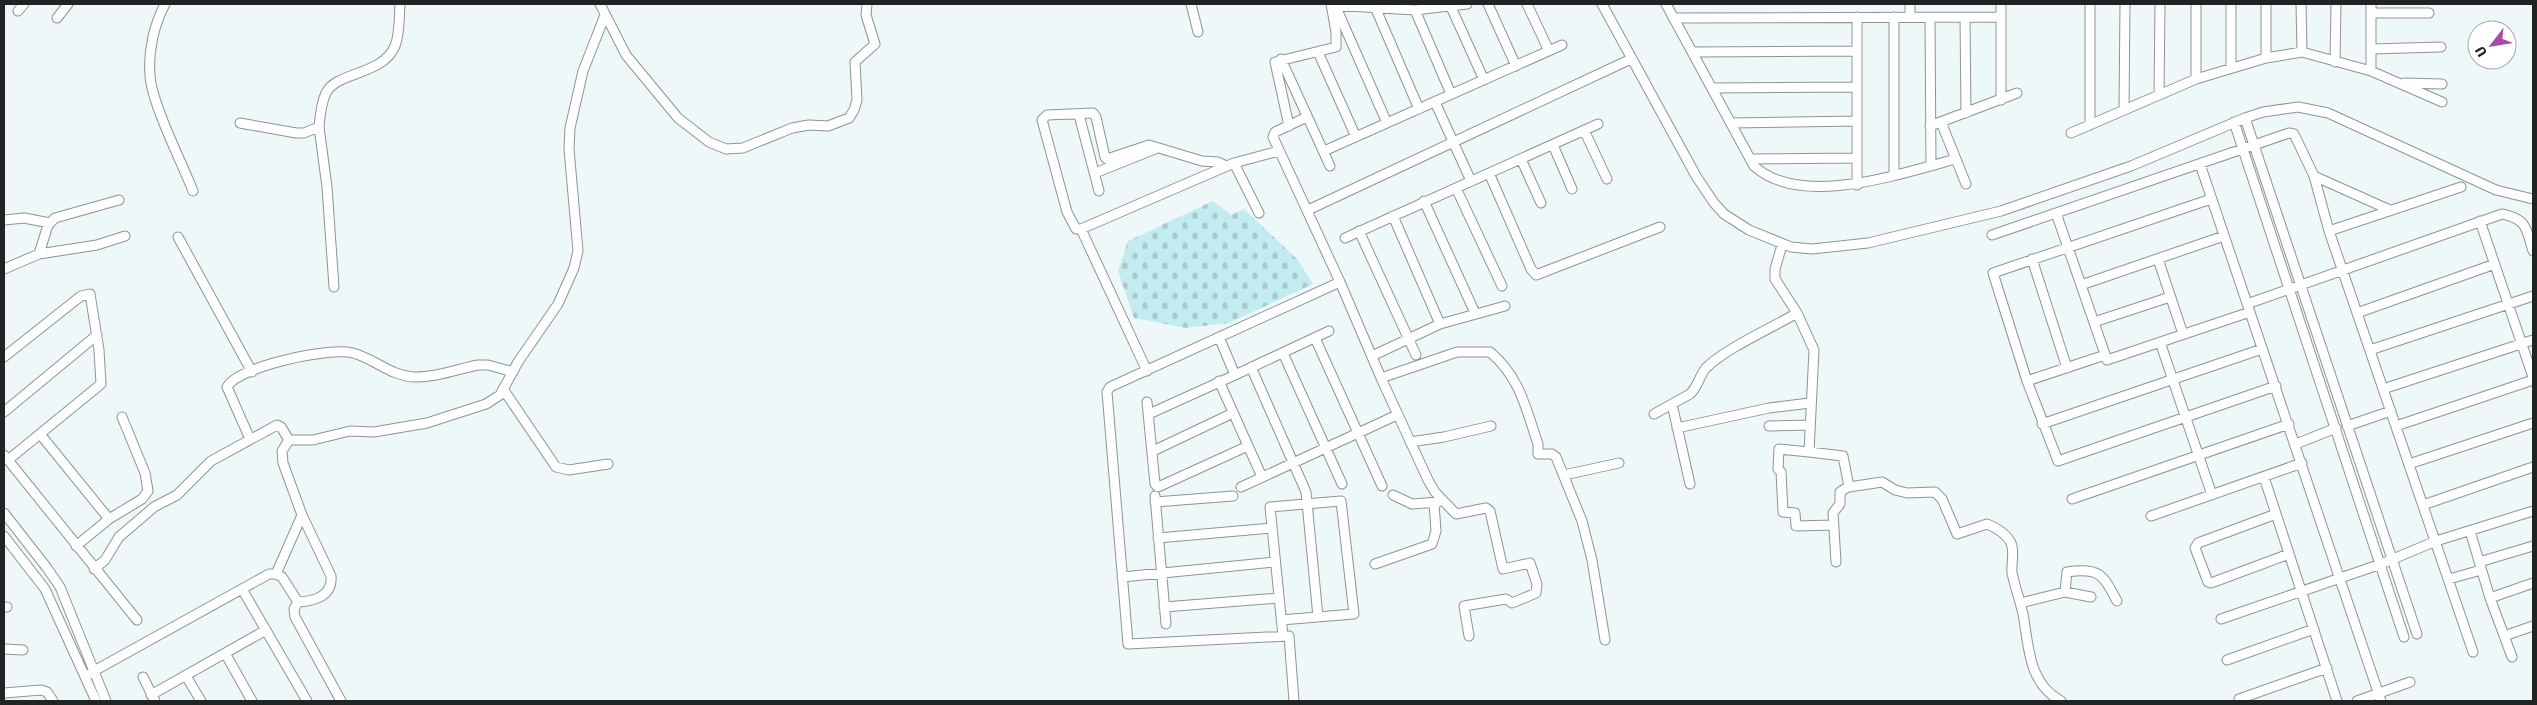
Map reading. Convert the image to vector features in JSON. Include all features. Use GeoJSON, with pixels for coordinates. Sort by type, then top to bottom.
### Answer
{"type":"FeatureCollection","features":[{"type":"Feature","properties":{"kind":"street"},"geometry":{"type":"LineString","coordinates":[[57,18],[68,4]]}},
{"type":"Feature","properties":{"kind":"street"},"geometry":{"type":"LineString","coordinates":[[165,4],[155,26],[150,76],[159,107],[194,191]]}},
{"type":"Feature","properties":{"kind":"street"},"geometry":{"type":"LineString","coordinates":[[334,287],[328,187],[319,127],[326,93],[333,84],[370,70],[388,56],[395,46],[400,4]]}},
{"type":"Feature","properties":{"kind":"street"},"geometry":{"type":"LineString","coordinates":[[600,4],[626,55],[678,118],[709,142],[726,149],[743,148],[792,128],[809,125],[828,126],[849,118],[857,100],[855,62],[875,44],[866,15],[867,4]]}},
{"type":"Feature","properties":{"kind":"street"},"geometry":{"type":"LineString","coordinates":[[1191,4],[1198,32]]}},
{"type":"Feature","properties":{"kind":"street"},"geometry":{"type":"LineString","coordinates":[[1332,5],[1415,10],[1467,4]]}},
{"type":"Feature","properties":{"kind":"street"},"geometry":{"type":"LineString","coordinates":[[1488,4],[1516,66]]}},
{"type":"Feature","properties":{"kind":"street"},"geometry":{"type":"LineString","coordinates":[[1527,4],[1549,51]]}},
{"type":"Feature","properties":{"kind":"street"},"geometry":{"type":"LineString","coordinates":[[1602,4],[1696,176],[1714,203],[1738,224],[1782,245],[1812,249],[1868,243],[2001,211],[2131,166],[2245,118],[2298,107],[2342,118],[2496,190],[2533,199]]}},
{"type":"Feature","properties":{"kind":"street"},"geometry":{"type":"LineString","coordinates":[[1666,4],[1750,159],[1761,172],[1785,183],[1857,185],[1956,159]]}},
{"type":"Feature","properties":{"kind":"street"},"geometry":{"type":"LineString","coordinates":[[1910,4],[1910,17]]}},
{"type":"Feature","properties":{"kind":"street"},"geometry":{"type":"LineString","coordinates":[[2090,4],[2090,125]]}},
{"type":"Feature","properties":{"kind":"street"},"geometry":{"type":"LineString","coordinates":[[2124,110],[2125,4]]}},
{"type":"Feature","properties":{"kind":"street"},"geometry":{"type":"LineString","coordinates":[[2160,4],[2160,95]]}},
{"type":"Feature","properties":{"kind":"street"},"geometry":{"type":"LineString","coordinates":[[2196,4],[2196,79]]}},
{"type":"Feature","properties":{"kind":"street"},"geometry":{"type":"LineString","coordinates":[[2230,67],[2231,4]]}},
{"type":"Feature","properties":{"kind":"street"},"geometry":{"type":"LineString","coordinates":[[2266,4],[2266,58]]}},
{"type":"Feature","properties":{"kind":"street"},"geometry":{"type":"LineString","coordinates":[[2301,4],[2302,52]]}},
{"type":"Feature","properties":{"kind":"street"},"geometry":{"type":"LineString","coordinates":[[2336,4],[2336,62]]}},
{"type":"Feature","properties":{"kind":"street"},"geometry":{"type":"LineString","coordinates":[[1288,126],[1274,62],[1332,49],[1337,44],[1332,5]]}},
{"type":"Feature","properties":{"kind":"street"},"geometry":{"type":"LineString","coordinates":[[1332,5],[1387,123]]}},
{"type":"Feature","properties":{"kind":"street"},"geometry":{"type":"LineString","coordinates":[[2000,100],[2001,6]]}},
{"type":"Feature","properties":{"kind":"street"},"geometry":{"type":"LineString","coordinates":[[1375,7],[1419,108]]}},
{"type":"Feature","properties":{"kind":"street"},"geometry":{"type":"LineString","coordinates":[[1451,7],[1484,80]]}},
{"type":"Feature","properties":{"kind":"street"},"geometry":{"type":"LineString","coordinates":[[2371,71],[2371,8],[2429,13]]}},
{"type":"Feature","properties":{"kind":"street"},"geometry":{"type":"LineString","coordinates":[[1415,10],[1451,94]]}},
{"type":"Feature","properties":{"kind":"street"},"geometry":{"type":"LineString","coordinates":[[289,440],[313,440],[350,431],[374,432],[427,423],[486,404],[500,395],[558,304],[574,268],[578,251],[569,149],[570,128],[583,71],[605,15]]}},
{"type":"Feature","properties":{"kind":"street"},"geometry":{"type":"LineString","coordinates":[[1856,17],[1857,185]]}},
{"type":"Feature","properties":{"kind":"street"},"geometry":{"type":"LineString","coordinates":[[1894,17],[1894,175]]}},
{"type":"Feature","properties":{"kind":"street"},"geometry":{"type":"LineString","coordinates":[[1930,17],[1931,166]]}},
{"type":"Feature","properties":{"kind":"street"},"geometry":{"type":"LineString","coordinates":[[1965,17],[1966,113]]}},
{"type":"Feature","properties":{"kind":"street"},"geometry":{"type":"LineString","coordinates":[[1673,18],[2001,17]]}},
{"type":"Feature","properties":{"kind":"street"},"geometry":{"type":"LineString","coordinates":[[1324,151],[1562,46]]}},
{"type":"Feature","properties":{"kind":"street"},"geometry":{"type":"LineString","coordinates":[[2371,49],[2441,47]]}},
{"type":"Feature","properties":{"kind":"street"},"geometry":{"type":"LineString","coordinates":[[1318,52],[1356,137]]}},
{"type":"Feature","properties":{"kind":"street"},"geometry":{"type":"LineString","coordinates":[[1692,52],[1856,52]]}},
{"type":"Feature","properties":{"kind":"street"},"geometry":{"type":"LineString","coordinates":[[2071,133],[2196,79],[2230,67],[2302,52],[2371,71],[2442,102]]}},
{"type":"Feature","properties":{"kind":"street"},"geometry":{"type":"LineString","coordinates":[[1281,59],[1330,166]]}},
{"type":"Feature","properties":{"kind":"street"},"geometry":{"type":"LineString","coordinates":[[1308,210],[1631,59]]}},
{"type":"Feature","properties":{"kind":"street"},"geometry":{"type":"LineString","coordinates":[[2399,83],[2442,84]]}},
{"type":"Feature","properties":{"kind":"street"},"geometry":{"type":"LineString","coordinates":[[1712,88],[1857,87]]}},
{"type":"Feature","properties":{"kind":"street"},"geometry":{"type":"LineString","coordinates":[[1930,126],[2017,93]]}},
{"type":"Feature","properties":{"kind":"street"},"geometry":{"type":"LineString","coordinates":[[1435,102],[1471,181]]}},
{"type":"Feature","properties":{"kind":"street"},"geometry":{"type":"LineString","coordinates":[[1259,213],[1230,165],[1202,161],[1149,145],[1106,158],[1096,116],[1092,113],[1046,115],[1042,120],[1067,212],[1074,227],[1082,229],[1230,165],[1278,151]]}},
{"type":"Feature","properties":{"kind":"street"},"geometry":{"type":"LineString","coordinates":[[1079,115],[1099,191]]}},
{"type":"Feature","properties":{"kind":"street"},"geometry":{"type":"LineString","coordinates":[[1308,117],[1273,135],[1278,151],[1308,210],[1380,378],[1428,480],[1443,501],[1456,514],[1486,508],[1490,511],[1504,569],[1530,564],[1538,584],[1536,593],[1512,603],[1506,600],[1464,606],[1469,636]]}},
{"type":"Feature","properties":{"kind":"street"},"geometry":{"type":"LineString","coordinates":[[2245,118],[2417,634]]}},
{"type":"Feature","properties":{"kind":"street"},"geometry":{"type":"LineString","coordinates":[[1730,123],[1857,121]]}},
{"type":"Feature","properties":{"kind":"street"},"geometry":{"type":"LineString","coordinates":[[1942,122],[1966,184]]}},
{"type":"Feature","properties":{"kind":"street"},"geometry":{"type":"LineString","coordinates":[[2234,122],[2404,637]]}},
{"type":"Feature","properties":{"kind":"street"},"geometry":{"type":"LineString","coordinates":[[240,123],[296,133],[304,133],[319,127]]}},
{"type":"Feature","properties":{"kind":"street"},"geometry":{"type":"LineString","coordinates":[[1345,238],[1598,124]]}},
{"type":"Feature","properties":{"kind":"street"},"geometry":{"type":"LineString","coordinates":[[1584,130],[1606,179]]}},
{"type":"Feature","properties":{"kind":"street"},"geometry":{"type":"LineString","coordinates":[[1992,235],[2244,149],[2253,144],[2289,133],[2294,134],[2314,176],[2329,231],[2473,652]]}},
{"type":"Feature","properties":{"kind":"street"},"geometry":{"type":"LineString","coordinates":[[1553,145],[1572,189]]}},
{"type":"Feature","properties":{"kind":"street"},"geometry":{"type":"LineString","coordinates":[[1095,173],[1158,148]]}},
{"type":"Feature","properties":{"kind":"street"},"geometry":{"type":"LineString","coordinates":[[1750,159],[1857,158]]}},
{"type":"Feature","properties":{"kind":"street"},"geometry":{"type":"LineString","coordinates":[[1521,160],[1541,203]]}},
{"type":"Feature","properties":{"kind":"street"},"geometry":{"type":"LineString","coordinates":[[2200,164],[2380,697]]}},
{"type":"Feature","properties":{"kind":"street"},"geometry":{"type":"LineString","coordinates":[[1489,174],[1530,269],[1536,275],[1660,227]]}},
{"type":"Feature","properties":{"kind":"street"},"geometry":{"type":"LineString","coordinates":[[2314,176],[2390,210]]}},
{"type":"Feature","properties":{"kind":"street"},"geometry":{"type":"LineString","coordinates":[[2329,231],[2461,187]]}},
{"type":"Feature","properties":{"kind":"street"},"geometry":{"type":"LineString","coordinates":[[1456,188],[1502,286]]}},
{"type":"Feature","properties":{"kind":"street"},"geometry":{"type":"LineString","coordinates":[[2211,199],[1993,273],[2027,381],[2042,424],[2058,461],[2276,386]]}},
{"type":"Feature","properties":{"kind":"street"},"geometry":{"type":"LineString","coordinates":[[39,254],[50,223],[55,218],[119,200]]}},
{"type":"Feature","properties":{"kind":"street"},"geometry":{"type":"LineString","coordinates":[[1424,201],[1475,313]]}},
{"type":"Feature","properties":{"kind":"street"},"geometry":{"type":"LineString","coordinates":[[2056,213],[2107,360],[2183,334],[2300,285],[2502,214],[2520,219],[2529,226],[2533,251]]}},
{"type":"Feature","properties":{"kind":"street"},"geometry":{"type":"LineString","coordinates":[[1393,216],[1440,324]]}},
{"type":"Feature","properties":{"kind":"street"},"geometry":{"type":"LineString","coordinates":[[4,220],[24,218],[50,223]]}},
{"type":"Feature","properties":{"kind":"street"},"geometry":{"type":"LineString","coordinates":[[2396,426],[2533,379],[2523,344],[2480,221]]}},
{"type":"Feature","properties":{"kind":"street"},"geometry":{"type":"LineString","coordinates":[[1082,229],[1147,371]]}},
{"type":"Feature","properties":{"kind":"street"},"geometry":{"type":"LineString","coordinates":[[1359,231],[1416,355]]}},
{"type":"Feature","properties":{"kind":"street"},"geometry":{"type":"LineString","coordinates":[[4,269],[39,254],[97,245],[125,236]]}},
{"type":"Feature","properties":{"kind":"street"},"geometry":{"type":"LineString","coordinates":[[2081,285],[2224,236]]}},
{"type":"Feature","properties":{"kind":"street"},"geometry":{"type":"LineString","coordinates":[[178,238],[252,372]]}},
{"type":"Feature","properties":{"kind":"street"},"geometry":{"type":"LineString","coordinates":[[1782,245],[1775,269],[1775,279],[1797,314],[1814,350],[1809,452]]}},
{"type":"Feature","properties":{"kind":"street"},"geometry":{"type":"LineString","coordinates":[[2032,259],[2067,368]]}},
{"type":"Feature","properties":{"kind":"street"},"geometry":{"type":"LineString","coordinates":[[2158,259],[2183,334]]}},
{"type":"Feature","properties":{"kind":"street"},"geometry":{"type":"LineString","coordinates":[[2357,313],[2495,264]]}},
{"type":"Feature","properties":{"kind":"street"},"geometry":{"type":"LineString","coordinates":[[1294,701],[1289,636],[1128,644],[1107,392],[1110,387],[1340,282]]}},
{"type":"Feature","properties":{"kind":"street"},"geometry":{"type":"LineString","coordinates":[[4,357],[87,293],[92,297],[101,384],[40,434],[6,457],[94,569],[137,620]]}},
{"type":"Feature","properties":{"kind":"street"},"geometry":{"type":"LineString","coordinates":[[2370,350],[2533,296]]}},
{"type":"Feature","properties":{"kind":"street"},"geometry":{"type":"LineString","coordinates":[[2094,322],[2170,297]]}},
{"type":"Feature","properties":{"kind":"street"},"geometry":{"type":"LineString","coordinates":[[1372,356],[1440,324],[1504,306]]}},
{"type":"Feature","properties":{"kind":"street"},"geometry":{"type":"LineString","coordinates":[[1654,414],[1695,390],[1700,376],[1718,359],[1797,314]]}},
{"type":"Feature","properties":{"kind":"street"},"geometry":{"type":"LineString","coordinates":[[1149,414],[1329,331]]}},
{"type":"Feature","properties":{"kind":"street"},"geometry":{"type":"LineString","coordinates":[[4,412],[97,335]]}},
{"type":"Feature","properties":{"kind":"street"},"geometry":{"type":"LineString","coordinates":[[1219,337],[1234,375]]}},
{"type":"Feature","properties":{"kind":"street"},"geometry":{"type":"LineString","coordinates":[[1315,338],[1382,486]]}},
{"type":"Feature","properties":{"kind":"street"},"geometry":{"type":"LineString","coordinates":[[2383,389],[2533,340]]}},
{"type":"Feature","properties":{"kind":"street"},"geometry":{"type":"LineString","coordinates":[[2160,342],[2212,495]]}},
{"type":"Feature","properties":{"kind":"street"},"geometry":{"type":"LineString","coordinates":[[2042,424],[2262,349]]}},
{"type":"Feature","properties":{"kind":"street"},"geometry":{"type":"LineString","coordinates":[[250,439],[227,387],[232,381],[283,360],[342,351],[363,357],[396,374],[415,377],[478,365],[488,365],[513,372]]}},
{"type":"Feature","properties":{"kind":"street"},"geometry":{"type":"LineString","coordinates":[[1380,378],[1457,352],[1490,352],[1504,364],[1514,378],[1538,444],[1538,454],[1555,455],[1582,521],[1592,560],[1605,640]]}},
{"type":"Feature","properties":{"kind":"street"},"geometry":{"type":"LineString","coordinates":[[1283,353],[1342,484]]}},
{"type":"Feature","properties":{"kind":"street"},"geometry":{"type":"LineString","coordinates":[[2027,381],[2105,355]]}},
{"type":"Feature","properties":{"kind":"street"},"geometry":{"type":"LineString","coordinates":[[1252,367],[1306,492],[1318,617]]}},
{"type":"Feature","properties":{"kind":"street"},"geometry":{"type":"LineString","coordinates":[[1220,381],[1262,477]]}},
{"type":"Feature","properties":{"kind":"street"},"geometry":{"type":"LineString","coordinates":[[503,390],[556,467],[569,470],[608,464]]}},
{"type":"Feature","properties":{"kind":"street"},"geometry":{"type":"LineString","coordinates":[[1147,402],[1155,484],[1160,487],[1248,446]]}},
{"type":"Feature","properties":{"kind":"street"},"geometry":{"type":"LineString","coordinates":[[1677,428],[1769,408],[1810,403]]}},
{"type":"Feature","properties":{"kind":"street"},"geometry":{"type":"LineString","coordinates":[[1672,404],[1690,484]]}},
{"type":"Feature","properties":{"kind":"street"},"geometry":{"type":"LineString","coordinates":[[2347,426],[2391,411]]}},
{"type":"Feature","properties":{"kind":"street"},"geometry":{"type":"LineString","coordinates":[[1153,451],[1233,413]]}},
{"type":"Feature","properties":{"kind":"street"},"geometry":{"type":"LineString","coordinates":[[1241,487],[1397,415]]}},
{"type":"Feature","properties":{"kind":"street"},"geometry":{"type":"LineString","coordinates":[[76,546],[109,519],[142,499],[148,491],[145,473],[122,417]]}},
{"type":"Feature","properties":{"kind":"street"},"geometry":{"type":"LineString","coordinates":[[2409,464],[2533,423]]}},
{"type":"Feature","properties":{"kind":"street"},"geometry":{"type":"LineString","coordinates":[[2072,499],[2289,424]]}},
{"type":"Feature","properties":{"kind":"street"},"geometry":{"type":"LineString","coordinates":[[94,569],[106,560],[119,537],[154,507],[177,495],[211,461],[278,425],[289,440]]}},
{"type":"Feature","properties":{"kind":"street"},"geometry":{"type":"LineString","coordinates":[[1769,426],[1810,425]]}},
{"type":"Feature","properties":{"kind":"street"},"geometry":{"type":"LineString","coordinates":[[1410,442],[1444,437],[1491,426]]}},
{"type":"Feature","properties":{"kind":"street"},"geometry":{"type":"LineString","coordinates":[[2296,444],[2336,428]]}},
{"type":"Feature","properties":{"kind":"street"},"geometry":{"type":"LineString","coordinates":[[40,434],[109,519]]}},
{"type":"Feature","properties":{"kind":"street"},"geometry":{"type":"LineString","coordinates":[[289,440],[282,451],[283,463],[302,515],[331,576],[332,584],[329,591],[320,597],[310,601],[298,602]]}},
{"type":"Feature","properties":{"kind":"street"},"geometry":{"type":"LineString","coordinates":[[1834,525],[1796,526],[1795,513],[1783,512],[1781,472],[1778,468],[1779,449],[1843,456],[1848,487]]}},
{"type":"Feature","properties":{"kind":"street"},"geometry":{"type":"LineString","coordinates":[[1564,475],[1619,463]]}},
{"type":"Feature","properties":{"kind":"street"},"geometry":{"type":"LineString","coordinates":[[2151,516],[2302,463]]}},
{"type":"Feature","properties":{"kind":"street"},"geometry":{"type":"LineString","coordinates":[[2423,505],[2533,468]]}},
{"type":"Feature","properties":{"kind":"street"},"geometry":{"type":"LineString","coordinates":[[2264,477],[2338,701]]}},
{"type":"Feature","properties":{"kind":"street"},"geometry":{"type":"LineString","coordinates":[[1836,562],[1832,514],[1840,504],[1839,494],[1848,487],[1882,482],[1895,490],[1907,493],[1936,492],[1942,500],[1957,534],[1987,524],[1995,528],[2004,534],[2012,545],[2012,571],[2030,660],[2043,687],[2052,696],[2061,701]]}},
{"type":"Feature","properties":{"kind":"street"},"geometry":{"type":"LineString","coordinates":[[1393,495],[1412,504],[1443,501]]}},
{"type":"Feature","properties":{"kind":"street"},"geometry":{"type":"LineString","coordinates":[[1166,624],[1155,499],[1234,496]]}},
{"type":"Feature","properties":{"kind":"street"},"geometry":{"type":"LineString","coordinates":[[1281,620],[1354,614],[1341,502],[1270,507],[1275,562],[1281,620],[1283,636]]}},
{"type":"Feature","properties":{"kind":"street"},"geometry":{"type":"LineString","coordinates":[[1375,564],[1432,544],[1436,531],[1434,503]]}},
{"type":"Feature","properties":{"kind":"street"},"geometry":{"type":"LineString","coordinates":[[2221,619],[2340,579],[2436,541],[2533,511]]}},
{"type":"Feature","properties":{"kind":"street"},"geometry":{"type":"LineString","coordinates":[[4,513],[60,587],[96,701]]}},
{"type":"Feature","properties":{"kind":"street"},"geometry":{"type":"LineString","coordinates":[[2276,514],[2198,543],[2195,548],[2208,582],[2211,584],[2289,554]]}},
{"type":"Feature","properties":{"kind":"street"},"geometry":{"type":"LineString","coordinates":[[276,574],[302,515]]}},
{"type":"Feature","properties":{"kind":"street"},"geometry":{"type":"LineString","coordinates":[[1158,538],[1272,528]]}},
{"type":"Feature","properties":{"kind":"street"},"geometry":{"type":"LineString","coordinates":[[2470,531],[2490,598],[2512,658]]}},
{"type":"Feature","properties":{"kind":"street"},"geometry":{"type":"LineString","coordinates":[[4,536],[45,589],[89,674],[106,701]]}},
{"type":"Feature","properties":{"kind":"street"},"geometry":{"type":"LineString","coordinates":[[2449,579],[2533,546]]}},
{"type":"Feature","properties":{"kind":"street"},"geometry":{"type":"LineString","coordinates":[[1122,577],[1275,562]]}},
{"type":"Feature","properties":{"kind":"street"},"geometry":{"type":"LineString","coordinates":[[2065,592],[2067,572],[2100,573],[2117,601]]}},
{"type":"Feature","properties":{"kind":"street"},"geometry":{"type":"LineString","coordinates":[[89,674],[269,574],[276,574],[282,577],[298,602]]}},
{"type":"Feature","properties":{"kind":"street"},"geometry":{"type":"LineString","coordinates":[[2490,598],[2533,584]]}},
{"type":"Feature","properties":{"kind":"street"},"geometry":{"type":"LineString","coordinates":[[242,589],[307,701]]}},
{"type":"Feature","properties":{"kind":"street"},"geometry":{"type":"LineString","coordinates":[[2020,603],[2065,592],[2091,597]]}},
{"type":"Feature","properties":{"kind":"street"},"geometry":{"type":"LineString","coordinates":[[1164,607],[1279,598]]}},
{"type":"Feature","properties":{"kind":"street"},"geometry":{"type":"LineString","coordinates":[[298,602],[294,609],[295,618],[341,701]]}},
{"type":"Feature","properties":{"kind":"street"},"geometry":{"type":"LineString","coordinates":[[2504,636],[2533,626]]}},
{"type":"Feature","properties":{"kind":"street"},"geometry":{"type":"LineString","coordinates":[[2227,660],[2314,629]]}},
{"type":"Feature","properties":{"kind":"street"},"geometry":{"type":"LineString","coordinates":[[143,677],[153,698],[186,676],[266,630]]}},
{"type":"Feature","properties":{"kind":"street"},"geometry":{"type":"LineString","coordinates":[[4,649],[23,650]]}},
{"type":"Feature","properties":{"kind":"street"},"geometry":{"type":"LineString","coordinates":[[225,653],[252,701]]}},
{"type":"Feature","properties":{"kind":"street"},"geometry":{"type":"LineString","coordinates":[[2240,699],[2326,668]]}},
{"type":"Feature","properties":{"kind":"street"},"geometry":{"type":"LineString","coordinates":[[186,676],[201,701]]}},
{"type":"Feature","properties":{"kind":"street"},"geometry":{"type":"LineString","coordinates":[[2357,701],[2380,697],[2410,682]]}},
{"type":"Feature","properties":{"kind":"street"},"geometry":{"type":"LineString","coordinates":[[4,693],[41,690],[47,692],[53,701]]}},
{"type":"Feature","properties":{"kind":"green space"},"geometry":{"type":"Polygon","coordinates":[[[1213,201],[1231,215],[1244,209],[1297,259],[1313,284],[1229,323],[1186,328],[1134,318],[1118,271],[1128,241],[1213,201]]]}}]}
